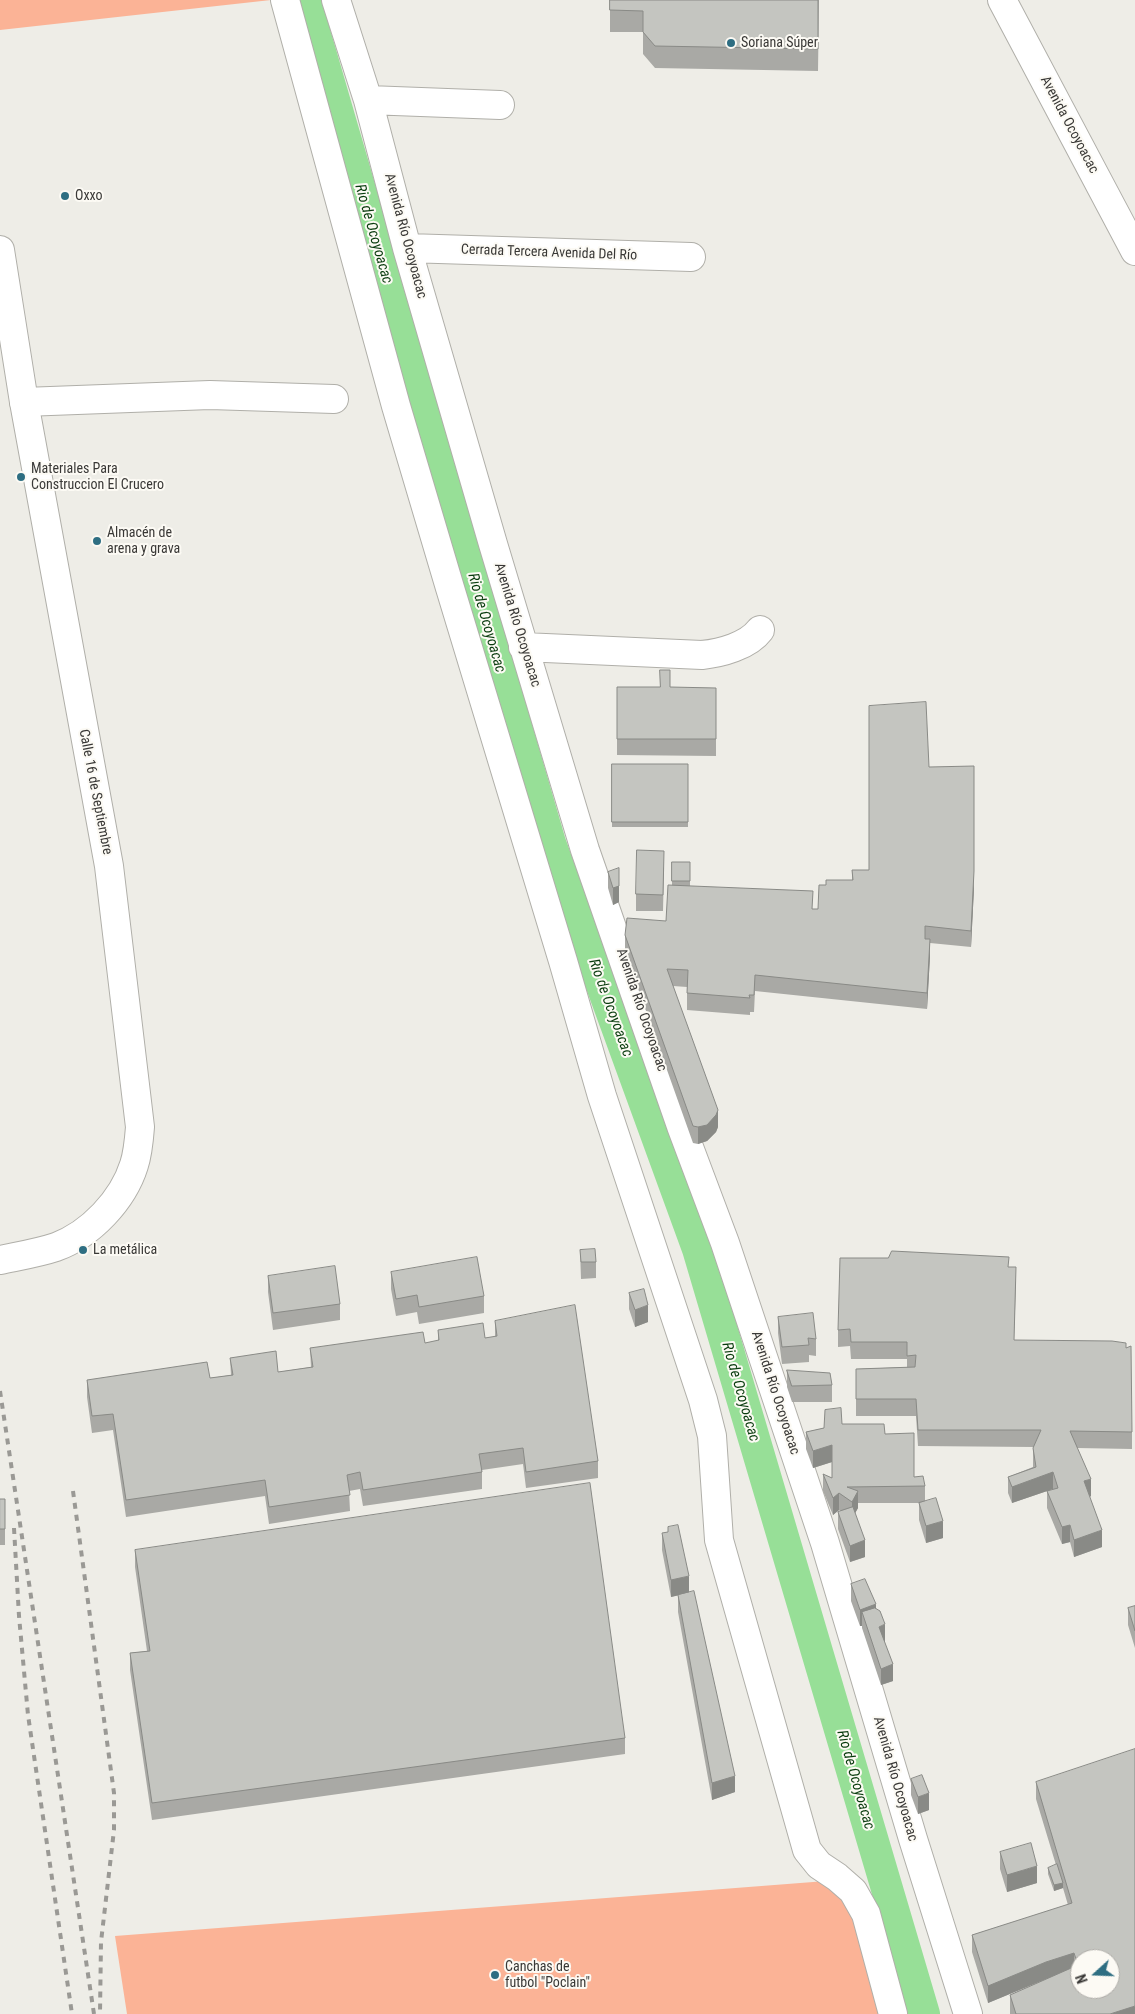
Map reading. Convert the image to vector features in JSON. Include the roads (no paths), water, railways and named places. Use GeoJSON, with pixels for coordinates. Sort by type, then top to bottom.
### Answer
{"type":"FeatureCollection","features":[{"type":"Feature","properties":{"kind":"street"},"geometry":{"type":"LineString","coordinates":[[285,0],[396,406],[444,569],[561,952],[602,1096],[703,1400],[712,1436],[719,1540],[807,1850],[819,1866],[837,1877],[853,1892],[866,1914],[893,2014]]}},
{"type":"Feature","properties":{"kind":"street","name":"Avenida Río Ocoyoacac"},"geometry":{"type":"LineString","coordinates":[[336,0],[368,100],[407,248],[523,647],[585,850],[681,1126],[725,1243],[825,1543],[912,1839],[968,2014]]}},
{"type":"Feature","properties":{"kind":"street","name":"Avenida Ocoyoacac"},"geometry":{"type":"LineString","coordinates":[[1002,0],[1135,251]]}},
{"type":"Feature","properties":{"kind":"street"},"geometry":{"type":"LineString","coordinates":[[368,100],[500,105]]}},
{"type":"Feature","properties":{"kind":"street","name":"Cerrada Tercera Avenida Del Río"},"geometry":{"type":"LineString","coordinates":[[407,248],[691,257]]}},
{"type":"Feature","properties":{"kind":"street","name":"Calle 16 de Septiembre"},"geometry":{"type":"LineString","coordinates":[[0,250],[24,402],[109,866],[140,1127],[134,1166],[127,1181],[116,1201],[95,1222],[77,1236],[58,1246],[34,1254],[0,1260]]}},
{"type":"Feature","properties":{"kind":"street"},"geometry":{"type":"LineString","coordinates":[[24,402],[210,395],[334,399]]}},
{"type":"Feature","properties":{"kind":"street"},"geometry":{"type":"LineString","coordinates":[[523,647],[702,655],[720,653],[732,648],[760,630]]}},
{"type":"Feature","properties":{"kind":"waterway","name":"Rio de Ocoyoacac"},"geometry":{"type":"LineString","coordinates":[[305,0],[550,843],[698,1249],[924,2014]]}},
{"type":"Feature","properties":{"kind":"railway"},"geometry":{"type":"LineString","coordinates":[[0,1391],[94,2014]]}},
{"type":"Feature","properties":{"kind":"railway"},"geometry":{"type":"LineString","coordinates":[[73,1491],[114,1793],[114,1830],[101,1942],[100,2014]]}},
{"type":"Feature","properties":{"kind":"railway"},"geometry":{"type":"LineString","coordinates":[[14,1528],[19,1616],[28,1715],[72,2014]]}},
{"type":"Feature","properties":{"kind":"place","name":"Soriana Súper"},"geometry":{"type":"Point","coordinates":[731,43]}},
{"type":"Feature","properties":{"kind":"place","name":"Oxxo"},"geometry":{"type":"Point","coordinates":[65,196]}},
{"type":"Feature","properties":{"kind":"place","name":"Materiales Para Construccion El Crucero"},"geometry":{"type":"Point","coordinates":[21,477]}},
{"type":"Feature","properties":{"kind":"place","name":"Almacén de arena y grava"},"geometry":{"type":"Point","coordinates":[97,541]}},
{"type":"Feature","properties":{"kind":"place","name":"La metálica"},"geometry":{"type":"Point","coordinates":[83,1250]}},
{"type":"Feature","properties":{"kind":"place","name":"Canchas de futbol \"Poclain\""},"geometry":{"type":"Point","coordinates":[495,1975]}}]}
